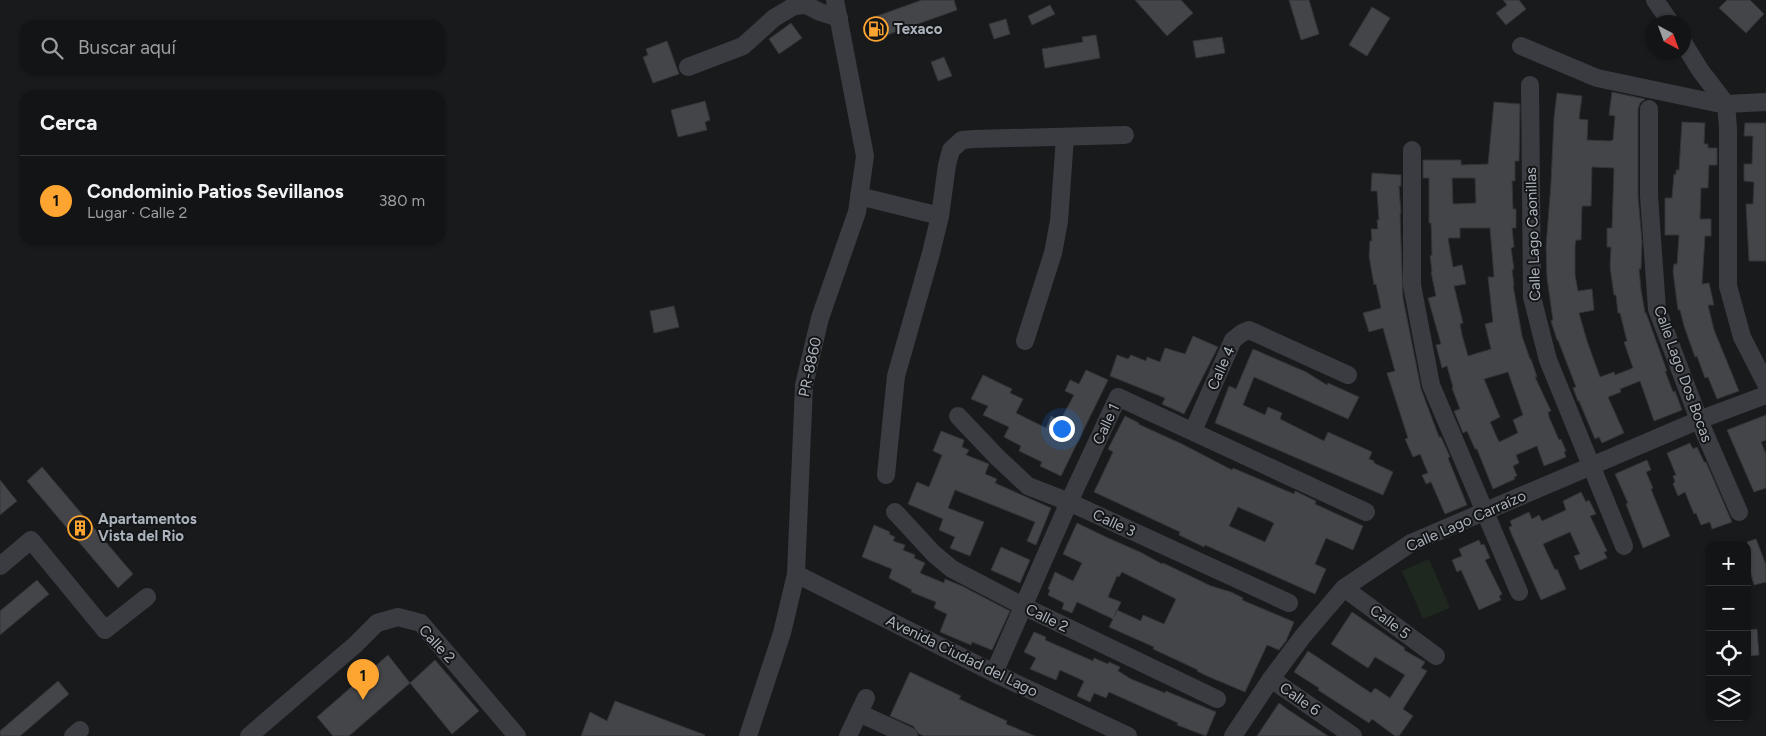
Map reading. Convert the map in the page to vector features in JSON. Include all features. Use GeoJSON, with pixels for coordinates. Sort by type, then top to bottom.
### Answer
{"type":"FeatureCollection","features":[{"type":"Feature","properties":{"kind":"street","name":"PR-8860"},"geometry":{"type":"LineString","coordinates":[[748,736],[782,633],[796,574],[804,386],[820,318],[857,212],[865,156],[835,0]]}},
{"type":"Feature","properties":{"kind":"street"},"geometry":{"type":"LineString","coordinates":[[1655,0],[1665,15]]}},
{"type":"Feature","properties":{"kind":"street"},"geometry":{"type":"LineString","coordinates":[[688,67],[743,46],[774,18],[794,6],[806,5],[839,18]]}},
{"type":"Feature","properties":{"kind":"street"},"geometry":{"type":"LineString","coordinates":[[1521,46],[1597,78],[1726,104],[1766,102]]}},
{"type":"Feature","properties":{"kind":"street"},"geometry":{"type":"LineString","coordinates":[[1691,54],[1726,104],[1728,128],[1728,286],[1742,337],[1766,384]]}},
{"type":"Feature","properties":{"kind":"street","name":"Calle Lago Caonillas"},"geometry":{"type":"LineString","coordinates":[[1530,84],[1532,298],[1548,360],[1624,546]]}},
{"type":"Feature","properties":{"kind":"street","name":"Calle Lago Dos Bocas"},"geometry":{"type":"LineString","coordinates":[[1649,109],[1649,196],[1657,309],[1699,420],[1739,512]]}},
{"type":"Feature","properties":{"kind":"street"},"geometry":{"type":"LineString","coordinates":[[886,475],[896,376],[940,216],[951,150],[962,140],[1125,135]]}},
{"type":"Feature","properties":{"kind":"street"},"geometry":{"type":"LineString","coordinates":[[1025,340],[1053,253],[1059,221],[1065,136]]}},
{"type":"Feature","properties":{"kind":"street"},"geometry":{"type":"LineString","coordinates":[[1412,150],[1412,285],[1431,385],[1518,592]]}},
{"type":"Feature","properties":{"kind":"street"},"geometry":{"type":"LineString","coordinates":[[859,196],[940,216]]}},
{"type":"Feature","properties":{"kind":"street","name":"Calle 4"},"geometry":{"type":"LineString","coordinates":[[1193,431],[1233,340],[1249,330],[1348,375]]}},
{"type":"Feature","properties":{"kind":"street","name":"Calle Lago Carraízo"},"geometry":{"type":"LineString","coordinates":[[1233,736],[1271,679],[1344,588],[1411,543],[1699,420],[1766,395]]}},
{"type":"Feature","properties":{"kind":"street","name":"Calle 1"},"geometry":{"type":"LineString","coordinates":[[994,673],[1069,502],[1118,397],[1366,512]]}},
{"type":"Feature","properties":{"kind":"street","name":"Calle 3"},"geometry":{"type":"LineString","coordinates":[[958,416],[1028,486],[1069,502],[1289,604]]}},
{"type":"Feature","properties":{"kind":"street","name":"Calle 2"},"geometry":{"type":"LineString","coordinates":[[896,512],[934,554],[952,569],[1023,606],[1217,699]]}},
{"type":"Feature","properties":{"kind":"street"},"geometry":{"type":"LineString","coordinates":[[0,566],[30,540],[106,630],[147,597]]}},
{"type":"Feature","properties":{"kind":"street","name":"Avenida Ciudad del Lago"},"geometry":{"type":"LineString","coordinates":[[796,574],[994,673],[1128,736]]}},
{"type":"Feature","properties":{"kind":"street","name":"Calle 5"},"geometry":{"type":"LineString","coordinates":[[1344,588],[1436,656]]}},
{"type":"Feature","properties":{"kind":"street","name":"Calle 2"},"geometry":{"type":"LineString","coordinates":[[249,736],[355,645],[377,623],[398,617],[421,623],[517,736]]}},
{"type":"Feature","properties":{"kind":"street","name":"Calle 6"},"geometry":{"type":"LineString","coordinates":[[1271,679],[1353,736]]}},
{"type":"Feature","properties":{"kind":"street"},"geometry":{"type":"LineString","coordinates":[[848,736],[862,705],[909,736]]}},
{"type":"Feature","properties":{"kind":"shaded area"},"geometry":{"type":"Polygon","coordinates":[[[1429,559],[1450,608],[1423,619],[1402,571],[1429,559]]]}},
{"type":"Feature","properties":{"kind":"building"},"geometry":{"type":"Polygon","coordinates":[[[922,0],[954,0],[957,10],[873,40],[866,20],[922,0]]]}},
{"type":"Feature","properties":{"kind":"building"},"geometry":{"type":"Polygon","coordinates":[[[1135,0],[1181,0],[1193,13],[1167,36],[1135,0]]]}},
{"type":"Feature","properties":{"kind":"building"},"geometry":{"type":"Polygon","coordinates":[[[1289,0],[1309,0],[1319,34],[1301,40],[1289,0]]]}},
{"type":"Feature","properties":{"kind":"building"},"geometry":{"type":"Polygon","coordinates":[[[1503,0],[1519,0],[1526,9],[1506,25],[1496,13],[1507,5],[1503,0]]]}},
{"type":"Feature","properties":{"kind":"building"},"geometry":{"type":"Polygon","coordinates":[[[1727,0],[1750,0],[1764,14],[1746,33],[1719,8],[1727,0]]]}},
{"type":"Feature","properties":{"kind":"building"},"geometry":{"type":"Polygon","coordinates":[[[1050,5],[1055,14],[1032,25],[1028,16],[1050,5]]]}},
{"type":"Feature","properties":{"kind":"building"},"geometry":{"type":"Polygon","coordinates":[[[1372,7],[1390,18],[1367,56],[1349,45],[1372,7]]]}},
{"type":"Feature","properties":{"kind":"building"},"geometry":{"type":"Polygon","coordinates":[[[1006,19],[1010,34],[994,39],[989,24],[1006,19]]]}},
{"type":"Feature","properties":{"kind":"building"},"geometry":{"type":"Polygon","coordinates":[[[791,23],[802,38],[779,54],[769,39],[791,23]]]}},
{"type":"Feature","properties":{"kind":"building"},"geometry":{"type":"Polygon","coordinates":[[[1096,35],[1100,58],[1045,68],[1042,49],[1083,42],[1082,37],[1096,35]]]}},
{"type":"Feature","properties":{"kind":"building"},"geometry":{"type":"Polygon","coordinates":[[[1222,37],[1225,53],[1196,58],[1193,41],[1222,37]]]}},
{"type":"Feature","properties":{"kind":"building"},"geometry":{"type":"Polygon","coordinates":[[[667,41],[679,74],[653,83],[643,57],[648,55],[646,49],[667,41]]]}},
{"type":"Feature","properties":{"kind":"building"},"geometry":{"type":"Polygon","coordinates":[[[944,57],[952,76],[938,81],[931,62],[944,57]]]}},
{"type":"Feature","properties":{"kind":"building"},"geometry":{"type":"Polygon","coordinates":[[[1612,92],[1645,99],[1640,103],[1638,109],[1638,196],[1642,242],[1641,269],[1639,269],[1641,290],[1645,313],[1673,392],[1675,391],[1682,410],[1654,421],[1640,381],[1620,389],[1621,392],[1608,397],[1624,433],[1602,443],[1599,437],[1595,439],[1578,401],[1573,388],[1576,387],[1551,321],[1553,320],[1547,278],[1546,247],[1557,93],[1582,96],[1579,119],[1588,120],[1587,140],[1613,140],[1615,116],[1609,115],[1612,92]],[[1592,167],[1591,206],[1582,206],[1581,240],[1576,240],[1575,245],[1575,275],[1578,291],[1592,289],[1594,310],[1579,313],[1600,377],[1614,372],[1615,375],[1633,368],[1624,342],[1627,341],[1620,313],[1618,313],[1616,295],[1614,295],[1610,267],[1611,247],[1607,247],[1607,228],[1612,228],[1614,168],[1592,167]]]}},
{"type":"Feature","properties":{"kind":"building"},"geometry":{"type":"Polygon","coordinates":[[[705,101],[710,120],[705,122],[707,130],[678,137],[671,110],[705,101]]]}},
{"type":"Feature","properties":{"kind":"building"},"geometry":{"type":"Polygon","coordinates":[[[1494,102],[1520,104],[1519,161],[1515,161],[1515,181],[1512,181],[1513,209],[1516,209],[1516,228],[1512,228],[1514,247],[1511,248],[1514,269],[1512,270],[1513,285],[1522,336],[1537,377],[1535,377],[1551,411],[1548,412],[1549,417],[1566,451],[1564,452],[1566,457],[1544,466],[1537,446],[1516,455],[1519,463],[1513,466],[1517,476],[1514,477],[1515,479],[1493,489],[1477,449],[1475,449],[1467,431],[1463,433],[1454,411],[1460,409],[1452,388],[1447,366],[1442,368],[1436,345],[1441,344],[1428,298],[1436,296],[1430,256],[1432,255],[1431,223],[1429,223],[1429,178],[1423,178],[1423,160],[1461,160],[1461,165],[1488,164],[1494,102]],[[1452,178],[1453,204],[1476,203],[1475,178],[1452,178]],[[1460,228],[1460,238],[1448,238],[1453,267],[1462,265],[1466,284],[1454,286],[1463,323],[1460,324],[1462,335],[1468,356],[1491,349],[1485,324],[1493,322],[1488,277],[1494,277],[1490,228],[1460,228]],[[1508,372],[1484,379],[1500,417],[1490,422],[1499,442],[1518,433],[1513,420],[1523,415],[1508,372]]]}},
{"type":"Feature","properties":{"kind":"building"},"geometry":{"type":"Polygon","coordinates":[[[1682,122],[1705,123],[1704,144],[1708,144],[1708,148],[1717,148],[1717,165],[1709,165],[1708,188],[1701,188],[1700,219],[1711,219],[1711,236],[1705,236],[1702,284],[1709,283],[1714,305],[1708,305],[1714,330],[1739,391],[1717,399],[1708,377],[1705,378],[1697,356],[1695,357],[1680,310],[1678,310],[1673,271],[1674,264],[1677,264],[1679,235],[1665,235],[1665,198],[1672,198],[1674,174],[1676,175],[1676,170],[1679,170],[1682,122]]]}},
{"type":"Feature","properties":{"kind":"building"},"geometry":{"type":"Polygon","coordinates":[[[1745,123],[1766,123],[1766,261],[1749,261],[1746,204],[1753,204],[1754,182],[1744,181],[1744,164],[1752,164],[1753,136],[1744,136],[1745,123]]]}},
{"type":"Feature","properties":{"kind":"building"},"geometry":{"type":"Polygon","coordinates":[[[1372,173],[1401,175],[1401,186],[1399,186],[1403,298],[1421,389],[1439,437],[1441,437],[1450,457],[1448,458],[1467,505],[1445,514],[1431,482],[1426,484],[1422,475],[1428,473],[1420,454],[1413,457],[1405,439],[1408,438],[1387,373],[1395,371],[1383,328],[1369,332],[1363,313],[1381,308],[1376,284],[1374,285],[1369,256],[1370,241],[1372,241],[1371,229],[1378,229],[1377,220],[1379,220],[1377,191],[1371,191],[1372,173]]]}},
{"type":"Feature","properties":{"kind":"building"},"geometry":{"type":"Polygon","coordinates":[[[674,306],[679,327],[654,333],[650,311],[674,306]]]}},
{"type":"Feature","properties":{"kind":"building"},"geometry":{"type":"Polygon","coordinates":[[[1193,336],[1218,347],[1184,414],[1162,404],[1165,398],[1110,376],[1117,355],[1128,359],[1131,355],[1146,361],[1147,357],[1160,362],[1165,348],[1185,354],[1193,336]]]}},
{"type":"Feature","properties":{"kind":"building"},"geometry":{"type":"Polygon","coordinates":[[[1253,349],[1306,372],[1327,385],[1328,383],[1359,397],[1348,419],[1254,377],[1243,405],[1265,415],[1268,407],[1282,413],[1280,419],[1324,441],[1328,432],[1372,452],[1369,459],[1393,472],[1383,495],[1215,423],[1229,386],[1236,389],[1253,349]]]}},
{"type":"Feature","properties":{"kind":"building"},"geometry":{"type":"Polygon","coordinates":[[[1086,370],[1108,380],[1061,476],[1040,466],[1042,462],[1019,451],[1021,446],[1004,437],[1009,427],[983,415],[988,406],[971,399],[983,375],[1012,389],[1010,393],[1023,399],[1016,413],[1046,428],[1051,416],[1060,421],[1074,395],[1065,391],[1070,380],[1079,384],[1086,370]]]}},
{"type":"Feature","properties":{"kind":"building"},"geometry":{"type":"Polygon","coordinates":[[[1766,415],[1766,440],[1761,442],[1766,454],[1766,488],[1754,492],[1727,430],[1766,415]]]}},
{"type":"Feature","properties":{"kind":"building"},"geometry":{"type":"Polygon","coordinates":[[[1125,416],[1232,470],[1233,468],[1294,494],[1295,491],[1316,501],[1315,504],[1363,526],[1353,550],[1326,538],[1315,564],[1326,569],[1315,594],[1205,545],[1204,547],[1179,535],[1180,532],[1094,492],[1113,452],[1108,449],[1125,416]],[[1238,507],[1229,526],[1265,542],[1274,523],[1238,507]]]}},
{"type":"Feature","properties":{"kind":"building"},"geometry":{"type":"Polygon","coordinates":[[[941,431],[964,440],[962,447],[969,450],[966,455],[989,464],[985,474],[997,479],[995,483],[1051,508],[1036,545],[1027,541],[1035,522],[955,490],[948,508],[984,522],[970,556],[950,548],[955,537],[939,530],[943,519],[908,504],[917,482],[929,487],[942,455],[933,451],[941,431]]]}},
{"type":"Feature","properties":{"kind":"building"},"geometry":{"type":"Polygon","coordinates":[[[1690,443],[1693,449],[1697,447],[1704,462],[1706,462],[1732,522],[1712,529],[1710,522],[1701,525],[1685,492],[1678,496],[1673,484],[1675,482],[1673,476],[1676,475],[1667,453],[1690,443]]]}},
{"type":"Feature","properties":{"kind":"building"},"geometry":{"type":"Polygon","coordinates":[[[1647,460],[1651,470],[1646,472],[1653,488],[1651,489],[1670,536],[1643,548],[1626,504],[1628,503],[1615,474],[1647,460]]]}},
{"type":"Feature","properties":{"kind":"building","name":"Apartamentos Vista del Rio"},"geometry":{"type":"Polygon","coordinates":[[[42,467],[133,574],[118,588],[27,481],[42,467]]]}},
{"type":"Feature","properties":{"kind":"building"},"geometry":{"type":"Polygon","coordinates":[[[0,480],[17,501],[0,515],[0,480]]]}},
{"type":"Feature","properties":{"kind":"building"},"geometry":{"type":"Polygon","coordinates":[[[1581,492],[1586,502],[1589,500],[1596,514],[1590,516],[1607,551],[1604,552],[1607,558],[1580,570],[1574,556],[1580,554],[1570,532],[1543,544],[1566,589],[1541,600],[1511,533],[1509,527],[1512,526],[1510,521],[1529,512],[1532,519],[1539,515],[1542,521],[1566,510],[1563,501],[1581,492]]]}},
{"type":"Feature","properties":{"kind":"building"},"geometry":{"type":"Polygon","coordinates":[[[1077,523],[1162,564],[1211,586],[1231,592],[1243,598],[1242,600],[1294,622],[1286,641],[1279,650],[1267,645],[1245,692],[1207,676],[1153,649],[1154,647],[1109,627],[1113,619],[1077,602],[1072,613],[1062,609],[1064,603],[1048,595],[1050,590],[1048,589],[1055,572],[1073,581],[1082,563],[1063,554],[1077,523]],[[1122,572],[1119,577],[1117,576],[1108,597],[1121,602],[1117,610],[1141,621],[1143,615],[1164,624],[1176,599],[1122,572]]]}},
{"type":"Feature","properties":{"kind":"building"},"geometry":{"type":"Polygon","coordinates":[[[874,525],[890,532],[889,534],[895,537],[893,541],[905,545],[903,550],[915,555],[914,558],[925,563],[920,573],[944,583],[945,579],[962,586],[1010,611],[992,650],[972,642],[971,645],[940,632],[947,614],[934,608],[936,602],[911,592],[912,590],[889,578],[892,569],[862,557],[874,525]]]}},
{"type":"Feature","properties":{"kind":"building"},"geometry":{"type":"Polygon","coordinates":[[[1756,539],[1766,565],[1766,582],[1754,585],[1751,574],[1750,541],[1756,539]]]}},
{"type":"Feature","properties":{"kind":"building"},"geometry":{"type":"Polygon","coordinates":[[[1479,540],[1481,545],[1484,544],[1490,558],[1485,560],[1502,594],[1499,596],[1501,600],[1479,610],[1461,570],[1457,572],[1452,560],[1462,556],[1459,549],[1479,540]]]}},
{"type":"Feature","properties":{"kind":"building"},"geometry":{"type":"Polygon","coordinates":[[[1001,547],[1030,560],[1020,583],[991,570],[1001,547]]]}},
{"type":"Feature","properties":{"kind":"building"},"geometry":{"type":"Polygon","coordinates":[[[37,580],[49,594],[0,635],[0,611],[37,580]]]}},
{"type":"Feature","properties":{"kind":"building"},"geometry":{"type":"Polygon","coordinates":[[[1352,612],[1405,648],[1404,650],[1425,662],[1421,668],[1427,671],[1403,709],[1413,716],[1399,736],[1395,736],[1372,719],[1369,723],[1294,672],[1308,651],[1371,693],[1375,688],[1390,698],[1405,675],[1375,657],[1368,668],[1331,644],[1352,612]]]}},
{"type":"Feature","properties":{"kind":"building"},"geometry":{"type":"Polygon","coordinates":[[[1757,629],[1759,655],[1751,656],[1751,630],[1757,629]]]}},
{"type":"Feature","properties":{"kind":"building"},"geometry":{"type":"Polygon","coordinates":[[[1034,632],[1046,637],[1045,640],[1093,661],[1094,658],[1120,667],[1118,671],[1131,679],[1216,712],[1206,736],[1177,725],[1178,723],[1109,692],[1106,698],[1094,693],[1090,702],[1077,696],[1084,681],[1060,670],[1056,680],[1030,669],[1036,658],[1024,652],[1034,632]]]}},
{"type":"Feature","properties":{"kind":"building"},"geometry":{"type":"Polygon","coordinates":[[[388,655],[410,683],[349,736],[333,736],[317,717],[388,655]]]}},
{"type":"Feature","properties":{"kind":"building"},"geometry":{"type":"Polygon","coordinates":[[[435,660],[479,711],[452,734],[410,683],[435,660]]]}},
{"type":"Feature","properties":{"kind":"building"},"geometry":{"type":"Polygon","coordinates":[[[910,672],[961,696],[959,699],[1007,721],[1006,724],[1035,736],[924,736],[919,734],[913,726],[890,716],[910,672]]]}},
{"type":"Feature","properties":{"kind":"building"},"geometry":{"type":"Polygon","coordinates":[[[58,681],[69,694],[20,736],[0,736],[0,731],[58,681]]]}},
{"type":"Feature","properties":{"kind":"building"},"geometry":{"type":"Polygon","coordinates":[[[615,701],[705,735],[581,736],[590,712],[607,721],[615,701]]]}},
{"type":"Feature","properties":{"kind":"building"},"geometry":{"type":"Polygon","coordinates":[[[1279,703],[1290,711],[1328,736],[1257,736],[1279,703]]]}},
{"type":"Feature","properties":{"kind":"place","name":"Texaco"},"geometry":{"type":"Point","coordinates":[876,29]}},
{"type":"Feature","properties":{"kind":"place","name":"Apartamentos Vista del Rio"},"geometry":{"type":"Point","coordinates":[80,528]}},
{"type":"Feature","properties":{"kind":"place","name":"Condominio Patios Sevillanos"},"geometry":{"type":"Point","coordinates":[363,700]}}]}
